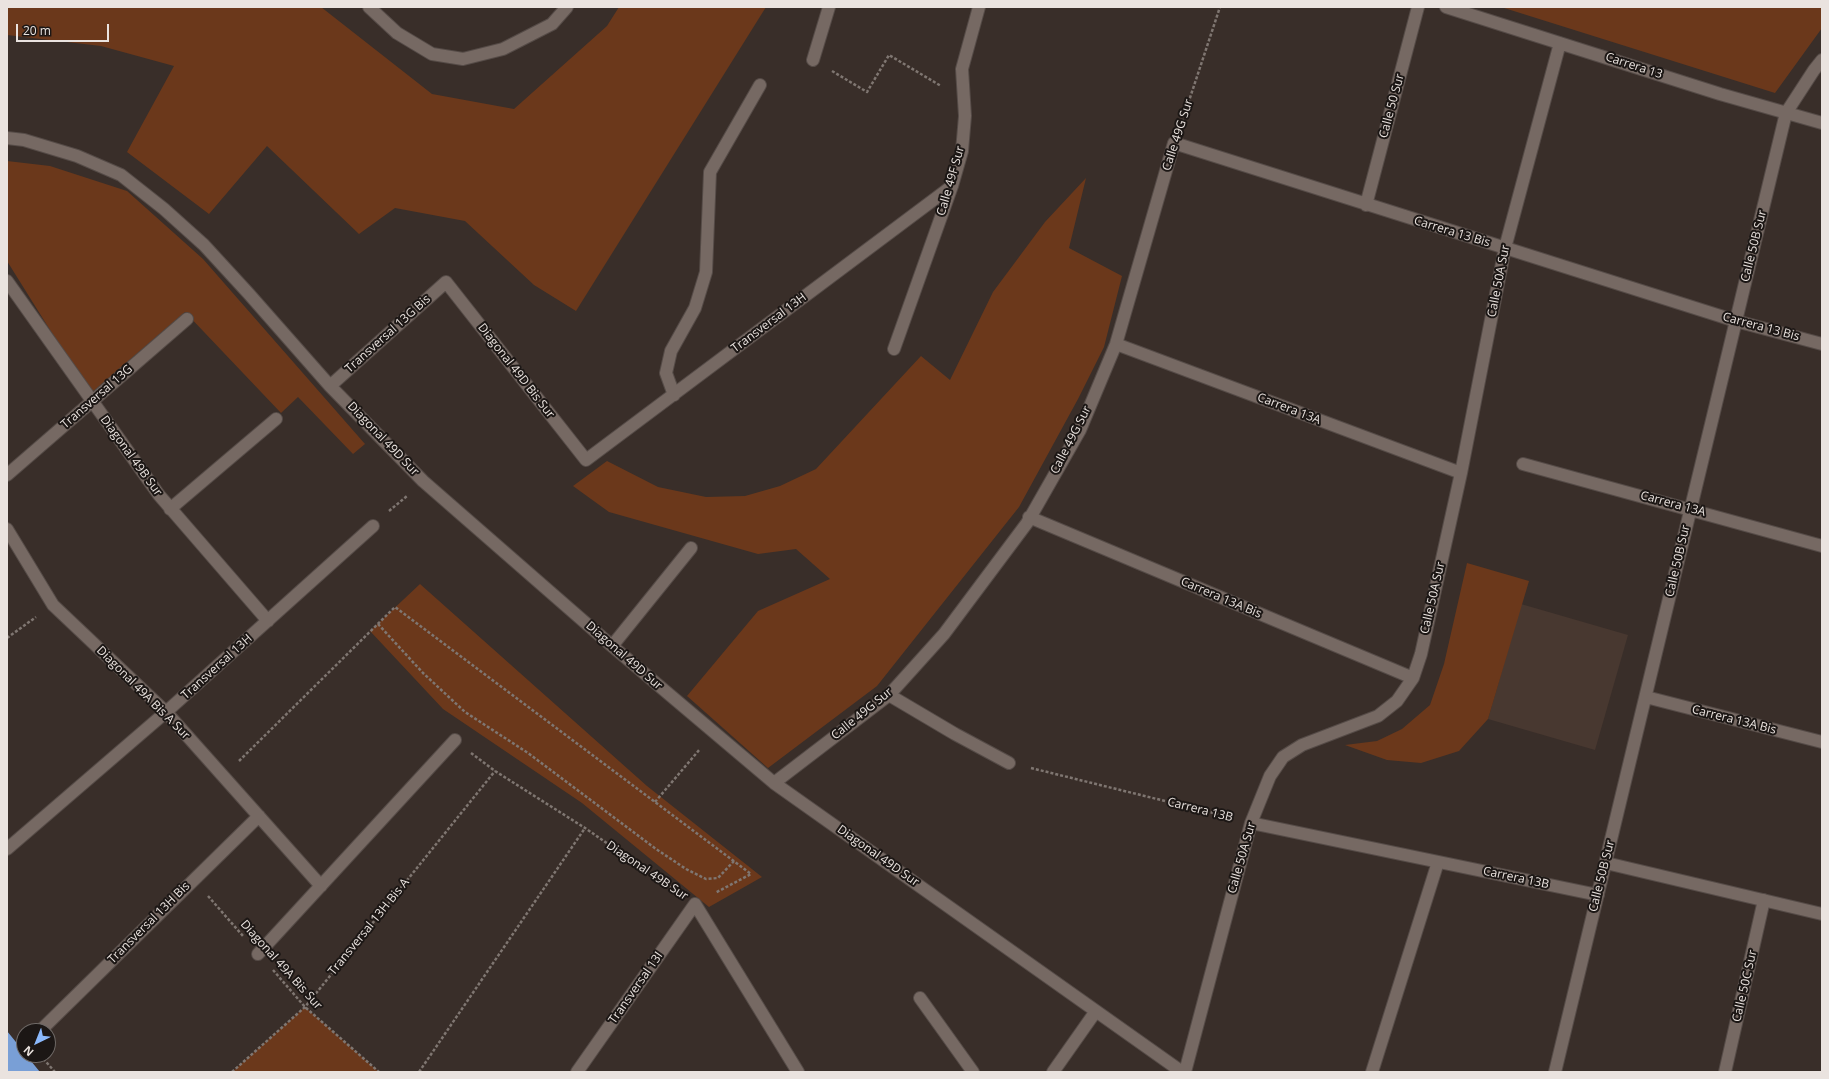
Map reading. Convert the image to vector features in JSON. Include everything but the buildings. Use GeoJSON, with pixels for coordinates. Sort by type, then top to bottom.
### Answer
{"type":"FeatureCollection","features":[{"type":"Feature","properties":{"kind":"street"},"geometry":{"type":"LineString","coordinates":[[369,7],[397,33],[432,54],[463,58],[503,49],[552,24],[567,7]]}},
{"type":"Feature","properties":{"kind":"street"},"geometry":{"type":"LineString","coordinates":[[813,60],[829,7]]}},
{"type":"Feature","properties":{"kind":"street","name":"Calle 49F Sur"},"geometry":{"type":"LineString","coordinates":[[894,349],[952,186],[962,151],[965,116],[962,69],[979,7]]}},
{"type":"Feature","properties":{"kind":"street","name":"Calle 50 Sur"},"geometry":{"type":"LineString","coordinates":[[1366,205],[1418,7]]}},
{"type":"Feature","properties":{"kind":"street","name":"Carrera 13"},"geometry":{"type":"LineString","coordinates":[[1446,7],[1720,94],[1822,123]]}},
{"type":"Feature","properties":{"kind":"street","name":"Calle 50A Sur"},"geometry":{"type":"LineString","coordinates":[[1185,1072],[1251,823],[1270,776],[1283,757],[1302,745],[1378,716],[1397,701],[1413,678],[1421,654],[1461,473],[1505,248],[1560,43]]}},
{"type":"Feature","properties":{"kind":"street","name":"Calle 50B Sur"},"geometry":{"type":"LineString","coordinates":[[1555,1072],[1786,113],[1822,60]]}},
{"type":"Feature","properties":{"kind":"street"},"geometry":{"type":"LineString","coordinates":[[674,395],[666,373],[671,351],[695,308],[706,272],[710,172],[760,85]]}},
{"type":"Feature","properties":{"kind":"street","name":"Diagonal 49D Sur"},"geometry":{"type":"LineString","coordinates":[[7,138],[24,140],[77,156],[121,175],[164,208],[204,245],[330,386],[423,481],[714,733],[774,783],[1182,1072]]}},
{"type":"Feature","properties":{"kind":"street","name":"Carrera 13 Bis"},"geometry":{"type":"LineString","coordinates":[[1174,143],[1736,321],[1822,344]]}},
{"type":"Feature","properties":{"kind":"street","name":"Calle 49G Sur"},"geometry":{"type":"LineString","coordinates":[[774,783],[888,695],[944,634],[1029,517],[1080,430],[1116,344],[1174,143]]}},
{"type":"Feature","properties":{"kind":"street","name":"Transversal 13H"},"geometry":{"type":"LineString","coordinates":[[586,460],[952,186]]}},
{"type":"Feature","properties":{"kind":"street","name":"Diagonal 49B Sur"},"geometry":{"type":"LineString","coordinates":[[7,281],[92,402],[170,508],[268,621]]}},
{"type":"Feature","properties":{"kind":"street","name":"Transversal 13G Bis"},"geometry":{"type":"LineString","coordinates":[[330,386],[446,282]]}},
{"type":"Feature","properties":{"kind":"street","name":"Diagonal 49D Bis Sur"},"geometry":{"type":"LineString","coordinates":[[446,282],[586,460]]}},
{"type":"Feature","properties":{"kind":"street","name":"Transversal 13G"},"geometry":{"type":"LineString","coordinates":[[7,475],[187,319]]}},
{"type":"Feature","properties":{"kind":"street","name":"Carrera 13A"},"geometry":{"type":"LineString","coordinates":[[1116,344],[1461,473]]}},
{"type":"Feature","properties":{"kind":"street"},"geometry":{"type":"LineString","coordinates":[[170,508],[276,419]]}},
{"type":"Feature","properties":{"kind":"street","name":"Carrera 13A"},"geometry":{"type":"LineString","coordinates":[[1523,464],[1822,546]]}},
{"type":"Feature","properties":{"kind":"street","name":"Carrera 13A Bis"},"geometry":{"type":"LineString","coordinates":[[1029,517],[1413,678]]}},
{"type":"Feature","properties":{"kind":"street","name":"Transversal 13H"},"geometry":{"type":"LineString","coordinates":[[7,849],[166,712],[373,526]]}},
{"type":"Feature","properties":{"kind":"street","name":"Diagonal 49A Bis A Sur"},"geometry":{"type":"LineString","coordinates":[[7,529],[53,605],[166,712],[321,886]]}},
{"type":"Feature","properties":{"kind":"street"},"geometry":{"type":"LineString","coordinates":[[612,646],[691,548]]}},
{"type":"Feature","properties":{"kind":"street"},"geometry":{"type":"LineString","coordinates":[[888,695],[1009,763]]}},
{"type":"Feature","properties":{"kind":"street","name":"Carrera 13A Bis"},"geometry":{"type":"LineString","coordinates":[[1646,697],[1822,742]]}},
{"type":"Feature","properties":{"kind":"street"},"geometry":{"type":"LineString","coordinates":[[258,954],[455,740]]}},
{"type":"Feature","properties":{"kind":"street","name":"Transversal 13H Bis"},"geometry":{"type":"LineString","coordinates":[[48,1023],[259,816]]}},
{"type":"Feature","properties":{"kind":"street","name":"Carrera 13B"},"geometry":{"type":"LineString","coordinates":[[1251,823],[1598,895]]}},
{"type":"Feature","properties":{"kind":"street"},"geometry":{"type":"LineString","coordinates":[[1372,1072],[1438,862]]}},
{"type":"Feature","properties":{"kind":"street"},"geometry":{"type":"LineString","coordinates":[[1606,863],[1822,914]]}},
{"type":"Feature","properties":{"kind":"street","name":"Calle 50C Sur"},"geometry":{"type":"LineString","coordinates":[[1725,1072],[1764,900]]}},
{"type":"Feature","properties":{"kind":"street","name":"Diagonal 49B Sur"},"geometry":{"type":"LineString","coordinates":[[695,904],[798,1072]]}},
{"type":"Feature","properties":{"kind":"street","name":"Transversal 13I"},"geometry":{"type":"LineString","coordinates":[[577,1072],[695,904]]}},
{"type":"Feature","properties":{"kind":"street"},"geometry":{"type":"LineString","coordinates":[[920,998],[973,1072]]}},
{"type":"Feature","properties":{"kind":"street"},"geometry":{"type":"LineString","coordinates":[[1054,1072],[1096,1011]]}},
{"type":"Feature","properties":{"kind":"path","name":"Calle 49G Sur"},"geometry":{"type":"LineString","coordinates":[[1174,143],[1220,7]]}},
{"type":"Feature","properties":{"kind":"path"},"geometry":{"type":"LineString","coordinates":[[813,60],[867,92],[889,54],[964,99]]}},
{"type":"Feature","properties":{"kind":"path"},"geometry":{"type":"LineString","coordinates":[[373,526],[423,481]]}},
{"type":"Feature","properties":{"kind":"path"},"geometry":{"type":"LineString","coordinates":[[7,638],[53,605]]}},
{"type":"Feature","properties":{"kind":"path"},"geometry":{"type":"LineString","coordinates":[[223,776],[395,607],[751,874],[695,904]]}},
{"type":"Feature","properties":{"kind":"path"},"geometry":{"type":"LineString","coordinates":[[378,624],[423,673],[465,712],[528,753],[656,849],[686,869],[706,879],[718,878],[734,861]]}},
{"type":"Feature","properties":{"kind":"path"},"geometry":{"type":"LineString","coordinates":[[655,802],[714,733]]}},
{"type":"Feature","properties":{"kind":"path","name":"Diagonal 49B Sur"},"geometry":{"type":"LineString","coordinates":[[455,740],[495,772],[585,828],[695,904]]}},
{"type":"Feature","properties":{"kind":"path","name":"Carrera 13B"},"geometry":{"type":"LineString","coordinates":[[1009,763],[1251,823]]}},
{"type":"Feature","properties":{"kind":"path","name":"Transversal 13H Bis A"},"geometry":{"type":"LineString","coordinates":[[232,1072],[305,1007],[495,772]]}},
{"type":"Feature","properties":{"kind":"path"},"geometry":{"type":"LineString","coordinates":[[420,1072],[585,828]]}},
{"type":"Feature","properties":{"kind":"path","name":"Diagonal 49A Bis Sur"},"geometry":{"type":"LineString","coordinates":[[194,880],[305,1007],[379,1072]]}},
{"type":"Feature","properties":{"kind":"path"},"geometry":{"type":"LineString","coordinates":[[47,1063],[55,1072]]}},
{"type":"Feature","properties":{"kind":"shaded area"},"geometry":{"type":"Polygon","coordinates":[[[7,7],[321,7],[432,94],[514,109],[607,26],[619,7],[766,7],[576,311],[534,285],[465,221],[395,208],[359,234],[267,146],[209,214],[127,152],[174,66],[101,46],[7,35],[7,7]]]}},
{"type":"Feature","properties":{"kind":"shaded area"},"geometry":{"type":"Polygon","coordinates":[[[1501,7],[1822,7],[1822,28],[1775,93],[1501,7]]]}},
{"type":"Feature","properties":{"kind":"shaded area"},"geometry":{"type":"Polygon","coordinates":[[[7,161],[50,166],[127,191],[203,259],[365,444],[353,454],[298,397],[281,413],[185,312],[90,394],[7,261],[7,161]]]}},
{"type":"Feature","properties":{"kind":"shaded area"},"geometry":{"type":"Polygon","coordinates":[[[1086,178],[1069,248],[1122,276],[1104,347],[1078,399],[1019,507],[877,686],[768,768],[687,696],[758,611],[830,579],[796,549],[758,554],[609,512],[573,486],[607,461],[658,487],[706,497],[745,496],[780,486],[816,469],[921,356],[950,380],[993,292],[1045,222],[1086,178]]]}},
{"type":"Feature","properties":{"kind":"shaded area"},"geometry":{"type":"Polygon","coordinates":[[[1467,563],[1529,581],[1488,719],[1459,751],[1421,763],[1387,760],[1345,745],[1377,741],[1402,729],[1430,705],[1444,664],[1467,563]]]}},
{"type":"Feature","properties":{"kind":"shaded area"},"geometry":{"type":"Polygon","coordinates":[[[420,584],[647,786],[762,877],[709,907],[582,803],[443,709],[370,631],[420,584]]]}},
{"type":"Feature","properties":{"kind":"shaded area"},"geometry":{"type":"Polygon","coordinates":[[[1521,604],[1628,635],[1595,750],[1488,719],[1521,604]]]}},
{"type":"Feature","properties":{"kind":"shaded area"},"geometry":{"type":"Polygon","coordinates":[[[305,1007],[379,1072],[232,1072],[305,1007]]]}}]}
